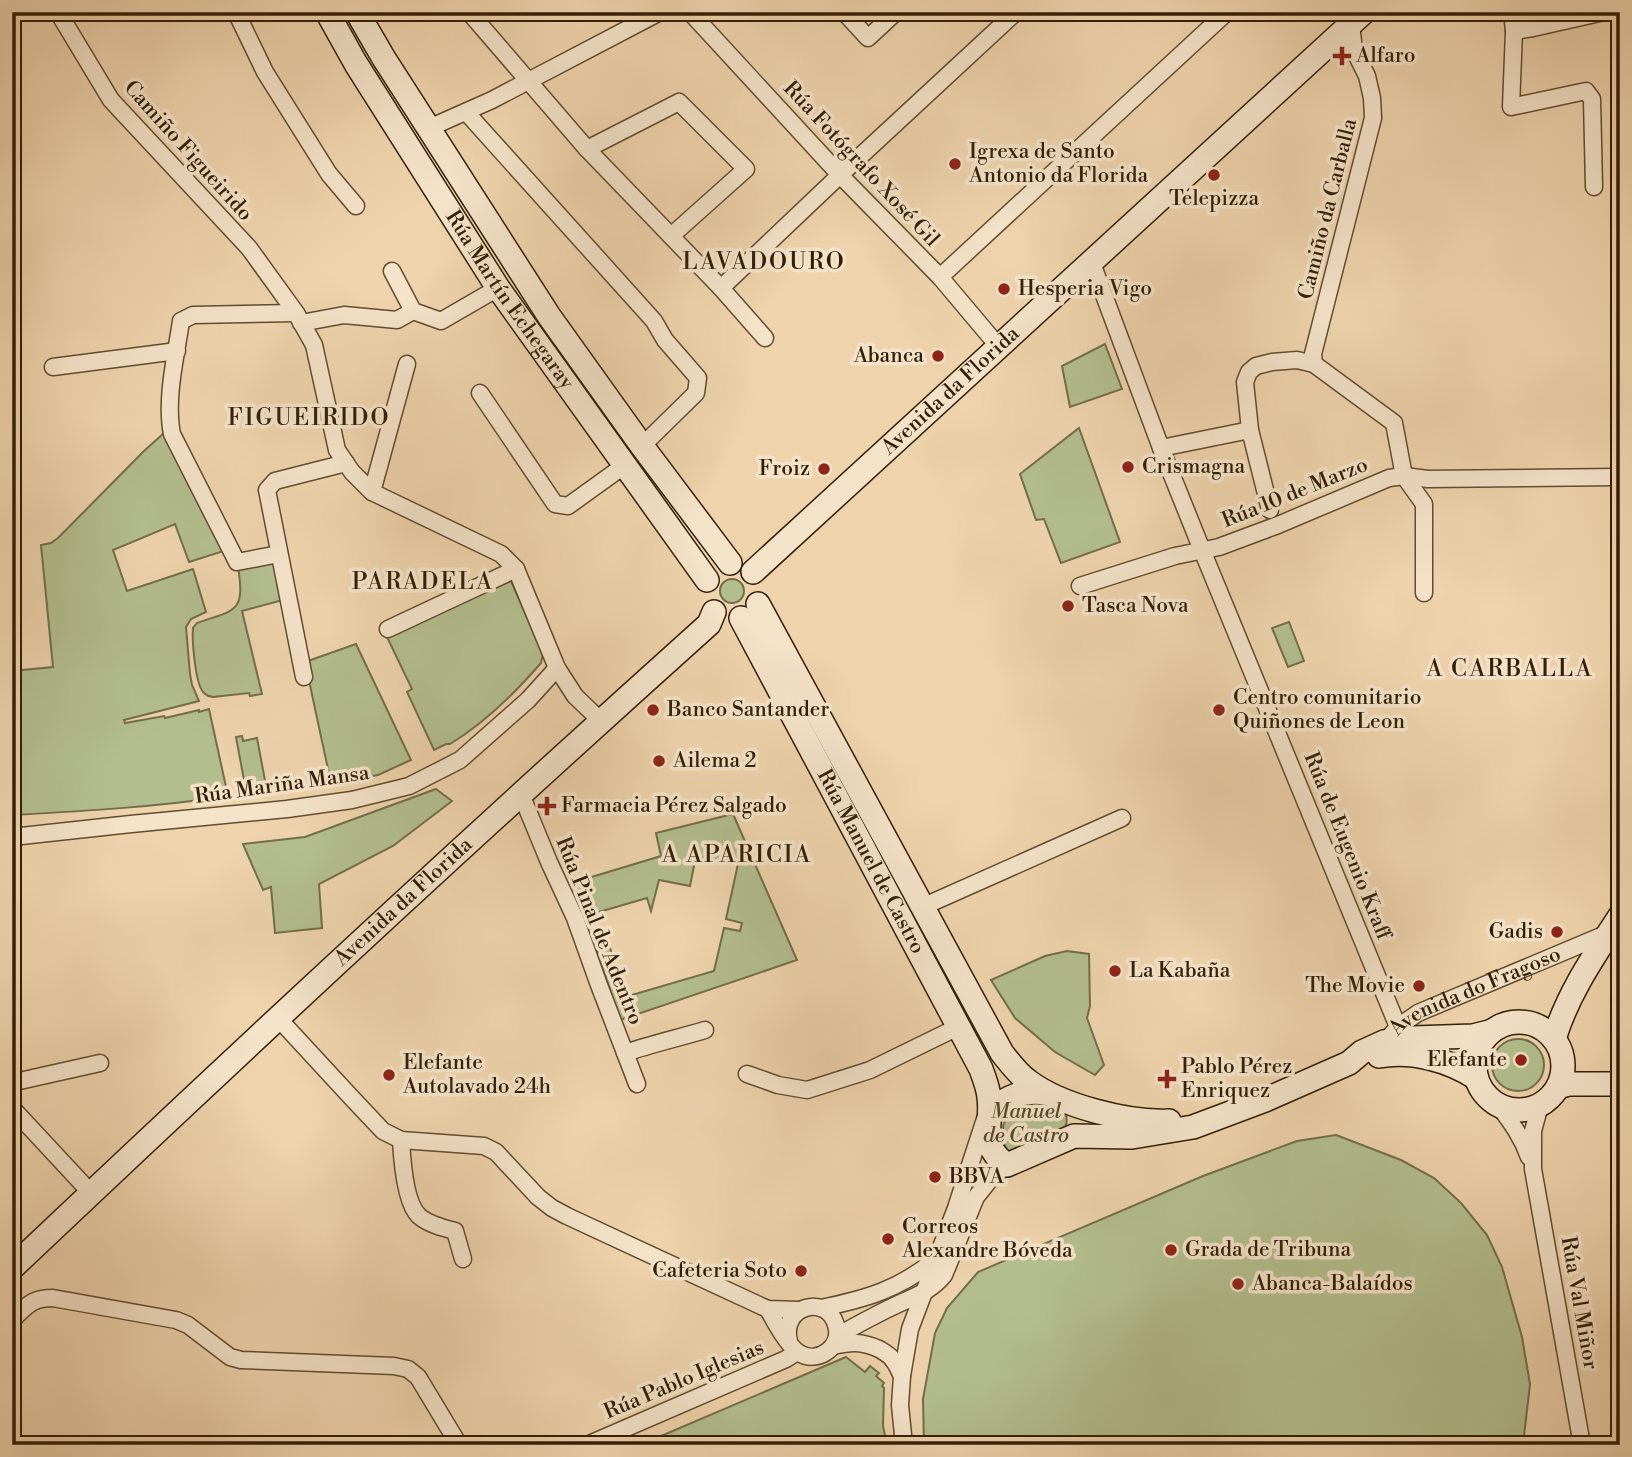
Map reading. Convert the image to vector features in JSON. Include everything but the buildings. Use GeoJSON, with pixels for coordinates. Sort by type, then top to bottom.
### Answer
{"type":"FeatureCollection","features":[{"type":"Feature","properties":{"kind":"main road","name":"Rúa Martín Echegaray"},"geometry":{"type":"LineString","coordinates":[[327,12],[356,64],[498,288],[707,580]]}},
{"type":"Feature","properties":{"kind":"main road","name":"Rúa Martín Echegaray"},"geometry":{"type":"LineString","coordinates":[[358,12],[383,57],[549,316],[730,563]]}},
{"type":"Feature","properties":{"kind":"main road","name":"Avenida da Florida"},"geometry":{"type":"LineString","coordinates":[[753,572],[1092,263],[1352,16]]}},
{"type":"Feature","properties":{"kind":"main road"},"geometry":{"type":"LineString","coordinates":[[738,563],[753,572],[761,587],[761,596],[749,611],[732,619],[714,612],[705,598],[705,589],[707,580],[716,568],[738,563]]}},
{"type":"Feature","properties":{"kind":"main road","name":"Rúa Manuel de Castro"},"geometry":{"type":"LineString","coordinates":[[749,611],[922,907],[1002,1053],[1026,1080],[1046,1093]]}},
{"type":"Feature","properties":{"kind":"main road","name":"Rúa Manuel de Castro"},"geometry":{"type":"LineString","coordinates":[[749,611],[981,1069],[990,1111]]}},
{"type":"Feature","properties":{"kind":"main road","name":"Avenida da Florida"},"geometry":{"type":"LineString","coordinates":[[12,1268],[278,1018],[709,624],[714,612]]}},
{"type":"Feature","properties":{"kind":"main road","name":"Avenida do Fragoso"},"geometry":{"type":"LineString","coordinates":[[1578,980],[1613,925]]}},
{"type":"Feature","properties":{"kind":"main road"},"geometry":{"type":"LineString","coordinates":[[1526,1022],[1537,1017],[1578,980]]}},
{"type":"Feature","properties":{"kind":"main road"},"geometry":{"type":"LineString","coordinates":[[1554,1039],[1578,980]]}},
{"type":"Feature","properties":{"kind":"main road"},"geometry":{"type":"LineString","coordinates":[[1398,1036],[1473,1036],[1513,1022],[1537,1025],[1554,1039],[1560,1048],[1564,1068],[1558,1087],[1550,1097],[1540,1105],[1526,1110],[1512,1110],[1489,1098],[1481,1089],[1474,1066],[1476,1053],[1489,1032]]}},
{"type":"Feature","properties":{"kind":"main road","name":"Avenida do Fragoso"},"geometry":{"type":"LineString","coordinates":[[1007,1165],[1074,1136],[1132,1137],[1193,1127],[1238,1111],[1349,1063],[1362,1052],[1398,1036]]}},
{"type":"Feature","properties":{"kind":"main road"},"geometry":{"type":"LineString","coordinates":[[1349,1063],[1392,1053],[1413,1055],[1452,1065],[1476,1078]]}},
{"type":"Feature","properties":{"kind":"main road"},"geometry":{"type":"LineString","coordinates":[[1558,1087],[1569,1084],[1620,1083]]}},
{"type":"Feature","properties":{"kind":"main road"},"geometry":{"type":"LineString","coordinates":[[1007,1165],[999,1159],[989,1144],[990,1111],[1013,1094],[1032,1091],[1046,1093]]}},
{"type":"Feature","properties":{"kind":"main road","name":"Avenida do Fragoso"},"geometry":{"type":"LineString","coordinates":[[1046,1093],[1116,1117],[1157,1122],[1181,1121],[1238,1111]]}},
{"type":"Feature","properties":{"kind":"main road"},"geometry":{"type":"LineString","coordinates":[[1069,1101],[1077,1116],[1074,1136]]}},
{"type":"Feature","properties":{"kind":"street","name":"Camiño Figueirido"},"geometry":{"type":"LineString","coordinates":[[58,12],[111,100],[249,248],[299,318],[314,345],[337,450],[352,472],[372,492],[501,554],[516,569]]}},
{"type":"Feature","properties":{"kind":"street"},"geometry":{"type":"LineString","coordinates":[[236,12],[265,72],[329,174],[356,206]]}},
{"type":"Feature","properties":{"kind":"street"},"geometry":{"type":"LineString","coordinates":[[469,12],[587,149],[721,288],[765,338]]}},
{"type":"Feature","properties":{"kind":"street"},"geometry":{"type":"LineString","coordinates":[[429,128],[528,82],[660,12]]}},
{"type":"Feature","properties":{"kind":"street","name":"Rúa Fotógrafo Xosé Gil"},"geometry":{"type":"LineString","coordinates":[[690,12],[840,175],[940,277],[999,347]]}},
{"type":"Feature","properties":{"kind":"street"},"geometry":{"type":"LineString","coordinates":[[844,12],[868,38],[896,12]]}},
{"type":"Feature","properties":{"kind":"street"},"geometry":{"type":"LineString","coordinates":[[721,288],[1016,12]]}},
{"type":"Feature","properties":{"kind":"street"},"geometry":{"type":"LineString","coordinates":[[940,277],[1227,12]]}},
{"type":"Feature","properties":{"kind":"street"},"geometry":{"type":"LineString","coordinates":[[1512,12],[1514,31],[1511,107],[1586,91],[1592,99],[1594,187]]}},
{"type":"Feature","properties":{"kind":"street"},"geometry":{"type":"LineString","coordinates":[[1514,31],[1604,12]]}},
{"type":"Feature","properties":{"kind":"street","name":"Camiño da Carballa"},"geometry":{"type":"LineString","coordinates":[[1314,364],[1313,354],[1373,118],[1367,76],[1354,50],[1352,16]]}},
{"type":"Feature","properties":{"kind":"street"},"geometry":{"type":"LineString","coordinates":[[587,149],[679,102],[746,169],[671,236]]}},
{"type":"Feature","properties":{"kind":"street"},"geometry":{"type":"LineString","coordinates":[[466,112],[654,321],[665,340],[698,378],[696,393],[642,446]]}},
{"type":"Feature","properties":{"kind":"street","name":"Rúa de Eugenio Kraff"},"geometry":{"type":"LineString","coordinates":[[1092,263],[1161,448],[1398,1036]]}},
{"type":"Feature","properties":{"kind":"street"},"geometry":{"type":"LineString","coordinates":[[392,271],[413,311],[441,321],[498,288]]}},
{"type":"Feature","properties":{"kind":"street"},"geometry":{"type":"LineString","coordinates":[[279,554],[237,562],[172,434],[169,421],[181,321],[192,315],[299,318],[344,315],[397,320],[413,311]]}},
{"type":"Feature","properties":{"kind":"street"},"geometry":{"type":"LineString","coordinates":[[53,367],[177,351]]}},
{"type":"Feature","properties":{"kind":"street"},"geometry":{"type":"LineString","coordinates":[[1270,510],[1250,430],[1244,382],[1256,366],[1297,360],[1314,364],[1394,423],[1404,476],[1424,504],[1424,593]]}},
{"type":"Feature","properties":{"kind":"street"},"geometry":{"type":"LineString","coordinates":[[372,492],[407,364]]}},
{"type":"Feature","properties":{"kind":"street"},"geometry":{"type":"LineString","coordinates":[[480,393],[555,504],[568,506],[625,465]]}},
{"type":"Feature","properties":{"kind":"street"},"geometry":{"type":"LineString","coordinates":[[1161,448],[1250,430]]}},
{"type":"Feature","properties":{"kind":"street"},"geometry":{"type":"LineString","coordinates":[[304,677],[267,490],[275,481],[346,463]]}},
{"type":"Feature","properties":{"kind":"street"},"geometry":{"type":"LineString","coordinates":[[1404,476],[1428,479],[1620,477]]}},
{"type":"Feature","properties":{"kind":"street","name":"Rúa 10 de Marzo"},"geometry":{"type":"LineString","coordinates":[[1080,586],[1175,556],[1219,547],[1278,526],[1389,478],[1404,476]]}},
{"type":"Feature","properties":{"kind":"street"},"geometry":{"type":"LineString","coordinates":[[388,629],[516,569],[557,668],[575,696],[601,721]]}},
{"type":"Feature","properties":{"kind":"street","name":"Rúa Mariña Mansa"},"geometry":{"type":"LineString","coordinates":[[12,837],[287,809],[352,800],[409,786],[460,760],[528,700],[557,668]]}},
{"type":"Feature","properties":{"kind":"street"},"geometry":{"type":"LineString","coordinates":[[1620,788],[1620,796]]}},
{"type":"Feature","properties":{"kind":"street","name":"Rúa Pinal de Adentro"},"geometry":{"type":"LineString","coordinates":[[521,794],[575,918],[637,1084]]}},
{"type":"Feature","properties":{"kind":"street","name":"Rúa Manuel de Castro"},"geometry":{"type":"LineString","coordinates":[[922,907],[1122,818]]}},
{"type":"Feature","properties":{"kind":"street","name":"Avenida do Fragoso"},"geometry":{"type":"LineString","coordinates":[[1398,1036],[1418,1013],[1613,925]]}},
{"type":"Feature","properties":{"kind":"street"},"geometry":{"type":"LineString","coordinates":[[278,1018],[383,1131],[401,1140],[484,1146],[496,1153],[552,1208],[670,1265],[768,1309],[799,1310],[814,1306],[827,1311],[836,1322],[835,1341]]}},
{"type":"Feature","properties":{"kind":"street"},"geometry":{"type":"LineString","coordinates":[[747,1074],[778,1085],[807,1090],[870,1070],[958,1027]]}},
{"type":"Feature","properties":{"kind":"street"},"geometry":{"type":"LineString","coordinates":[[625,1053],[705,1030]]}},
{"type":"Feature","properties":{"kind":"street"},"geometry":{"type":"LineString","coordinates":[[12,1085],[15,1082],[100,1063]]}},
{"type":"Feature","properties":{"kind":"street"},"geometry":{"type":"LineString","coordinates":[[1498,1105],[1524,1142],[1533,1170]]}},
{"type":"Feature","properties":{"kind":"street"},"geometry":{"type":"LineString","coordinates":[[1533,1170],[1533,1131],[1540,1105]]}},
{"type":"Feature","properties":{"kind":"street"},"geometry":{"type":"LineString","coordinates":[[12,1108],[91,1193]]}},
{"type":"Feature","properties":{"kind":"street"},"geometry":{"type":"LineString","coordinates":[[904,1445],[900,1405],[909,1329],[938,1258],[980,1131],[990,1111]]}},
{"type":"Feature","properties":{"kind":"street"},"geometry":{"type":"LineString","coordinates":[[401,1140],[410,1200],[416,1214],[427,1222],[455,1231],[463,1259]]}},
{"type":"Feature","properties":{"kind":"street","name":"Avenida do Fragoso"},"geometry":{"type":"LineString","coordinates":[[923,1293],[937,1284],[944,1275],[983,1186],[1007,1165]]}},
{"type":"Feature","properties":{"kind":"street","name":"Rúa Val Miñor"},"geometry":{"type":"LineString","coordinates":[[1533,1170],[1583,1445]]}},
{"type":"Feature","properties":{"kind":"street"},"geometry":{"type":"LineString","coordinates":[[821,1308],[887,1290],[919,1274],[938,1258]]}},
{"type":"Feature","properties":{"kind":"street"},"geometry":{"type":"LineString","coordinates":[[768,1309],[793,1347],[804,1356],[813,1357],[827,1352],[835,1341],[882,1312],[923,1293]]}},
{"type":"Feature","properties":{"kind":"street"},"geometry":{"type":"LineString","coordinates":[[12,1320],[30,1303],[41,1298],[53,1298],[176,1320],[188,1325],[230,1357],[242,1360],[394,1366],[408,1369],[418,1377],[459,1445]]}},
{"type":"Feature","properties":{"kind":"street"},"geometry":{"type":"LineString","coordinates":[[793,1347],[788,1327],[790,1320],[799,1310]]}},
{"type":"Feature","properties":{"kind":"street"},"geometry":{"type":"LineString","coordinates":[[835,1341],[863,1342],[874,1347],[894,1360],[902,1376]]}},
{"type":"Feature","properties":{"kind":"street","name":"Rúa Pablo Iglesias"},"geometry":{"type":"LineString","coordinates":[[587,1445],[786,1359],[793,1347]]}},
{"type":"Feature","properties":{"kind":"green space"},"geometry":{"type":"Polygon","coordinates":[[[1105,344],[1122,389],[1070,407],[1062,366],[1105,344]]]}},
{"type":"Feature","properties":{"kind":"green space"},"geometry":{"type":"Polygon","coordinates":[[[1079,428],[1120,542],[1061,563],[1044,519],[1036,520],[1020,474],[1079,428]]]}},
{"type":"Feature","properties":{"kind":"green space"},"geometry":{"type":"Polygon","coordinates":[[[165,432],[227,550],[189,562],[175,524],[113,550],[127,591],[193,569],[206,612],[191,619],[186,627],[190,674],[199,701],[124,720],[125,723],[164,716],[165,718],[209,709],[228,796],[148,806],[12,815],[12,671],[53,667],[41,545],[58,538],[165,432]]]}},
{"type":"Feature","properties":{"kind":"green space"},"geometry":{"type":"Polygon","coordinates":[[[274,561],[283,600],[242,611],[262,694],[208,696],[200,687],[198,679],[193,628],[197,623],[235,607],[240,593],[238,566],[274,561]]]}},
{"type":"Feature","properties":{"kind":"green space"},"geometry":{"type":"Polygon","coordinates":[[[732,579],[741,582],[744,591],[741,600],[732,603],[723,600],[720,591],[723,582],[732,579]]]}},
{"type":"Feature","properties":{"kind":"green space"},"geometry":{"type":"Polygon","coordinates":[[[511,581],[543,654],[541,663],[487,717],[463,736],[434,750],[407,692],[412,689],[387,637],[511,581]]]}},
{"type":"Feature","properties":{"kind":"green space"},"geometry":{"type":"Polygon","coordinates":[[[1289,622],[1304,661],[1288,667],[1272,628],[1289,622]]]}},
{"type":"Feature","properties":{"kind":"green space"},"geometry":{"type":"Polygon","coordinates":[[[356,644],[411,760],[378,775],[331,783],[305,662],[356,644]]]}},
{"type":"Feature","properties":{"kind":"green space"},"geometry":{"type":"Polygon","coordinates":[[[242,736],[243,741],[257,738],[267,791],[255,792],[253,779],[244,780],[236,737],[242,736]]]}},
{"type":"Feature","properties":{"kind":"green space"},"geometry":{"type":"Polygon","coordinates":[[[436,789],[452,801],[393,846],[319,884],[322,928],[275,933],[271,887],[263,890],[243,844],[305,837],[436,789]]]}},
{"type":"Feature","properties":{"kind":"green space"},"geometry":{"type":"Polygon","coordinates":[[[733,814],[797,960],[620,1020],[594,942],[607,938],[625,997],[714,971],[724,928],[740,931],[742,923],[726,919],[738,864],[696,856],[690,886],[659,880],[651,911],[647,898],[585,916],[575,882],[661,856],[656,833],[733,814]]]}},
{"type":"Feature","properties":{"kind":"green space"},"geometry":{"type":"Polygon","coordinates":[[[1067,951],[1089,954],[1090,1006],[1087,1018],[1104,1065],[1095,1075],[1055,1052],[1015,1018],[991,980],[1045,956],[1067,951]]]}},
{"type":"Feature","properties":{"kind":"green space"},"geometry":{"type":"Polygon","coordinates":[[[1518,1039],[1528,1041],[1536,1047],[1542,1055],[1542,1075],[1536,1083],[1528,1089],[1518,1091],[1508,1089],[1500,1083],[1494,1075],[1492,1065],[1494,1055],[1500,1047],[1508,1041],[1518,1039]]]}},
{"type":"Feature","properties":{"kind":"green space","name":"Manuel de Castro"},"geometry":{"type":"Polygon","coordinates":[[[1032,1102],[1060,1109],[1064,1113],[1067,1117],[1063,1133],[1011,1153],[1003,1139],[1007,1114],[1010,1109],[1032,1102]]]}},
{"type":"Feature","properties":{"kind":"green space","name":"Abanca-Balaídos"},"geometry":{"type":"Polygon","coordinates":[[[1336,1135],[1401,1160],[1434,1178],[1461,1203],[1487,1235],[1502,1267],[1522,1337],[1530,1384],[1523,1445],[924,1445],[923,1399],[935,1333],[947,1308],[978,1272],[1203,1176],[1297,1141],[1336,1135]]]}},
{"type":"Feature","properties":{"kind":"green space"},"geometry":{"type":"Polygon","coordinates":[[[846,1357],[865,1372],[870,1366],[879,1373],[876,1376],[884,1383],[883,1426],[887,1445],[640,1445],[846,1357]]]}},
{"type":"Feature","properties":{"kind":"place","name":"Alfaro"},"geometry":{"type":"Point","coordinates":[1342,56]}},
{"type":"Feature","properties":{"kind":"place","name":"Igrexa de Santo Antonio da Florida"},"geometry":{"type":"Point","coordinates":[955,164]}},
{"type":"Feature","properties":{"kind":"place","name":"Telepizza"},"geometry":{"type":"Point","coordinates":[1214,175]}},
{"type":"Feature","properties":{"kind":"place","name":"Hesperia Vigo"},"geometry":{"type":"Point","coordinates":[1004,289]}},
{"type":"Feature","properties":{"kind":"place","name":"Abanca"},"geometry":{"type":"Point","coordinates":[938,356]}},
{"type":"Feature","properties":{"kind":"place","name":"Crismagna"},"geometry":{"type":"Point","coordinates":[1128,467]}},
{"type":"Feature","properties":{"kind":"place","name":"Froiz"},"geometry":{"type":"Point","coordinates":[824,469]}},
{"type":"Feature","properties":{"kind":"place","name":"Tasca Nova"},"geometry":{"type":"Point","coordinates":[1068,606]}},
{"type":"Feature","properties":{"kind":"place","name":"Banco Santander"},"geometry":{"type":"Point","coordinates":[653,710]}},
{"type":"Feature","properties":{"kind":"place","name":"Centro comunitario Quiñones de Leon"},"geometry":{"type":"Point","coordinates":[1219,710]}},
{"type":"Feature","properties":{"kind":"place","name":"Ailema 2"},"geometry":{"type":"Point","coordinates":[659,761]}},
{"type":"Feature","properties":{"kind":"place","name":"Farmacia Pérez Salgado"},"geometry":{"type":"Point","coordinates":[547,806]}},
{"type":"Feature","properties":{"kind":"place","name":"Gadis"},"geometry":{"type":"Point","coordinates":[1557,932]}},
{"type":"Feature","properties":{"kind":"place","name":"La Kabaña"},"geometry":{"type":"Point","coordinates":[1115,971]}},
{"type":"Feature","properties":{"kind":"place","name":"The Movie"},"geometry":{"type":"Point","coordinates":[1419,986]}},
{"type":"Feature","properties":{"kind":"place","name":"Elefante"},"geometry":{"type":"Point","coordinates":[1521,1060]}},
{"type":"Feature","properties":{"kind":"place","name":"Elefante Autolavado 24h"},"geometry":{"type":"Point","coordinates":[389,1075]}},
{"type":"Feature","properties":{"kind":"place","name":"Pablo Pérez Enriquez"},"geometry":{"type":"Point","coordinates":[1167,1079]}},
{"type":"Feature","properties":{"kind":"place","name":"BBVA"},"geometry":{"type":"Point","coordinates":[935,1177]}},
{"type":"Feature","properties":{"kind":"place","name":"Correos Alexandre Bóveda"},"geometry":{"type":"Point","coordinates":[888,1239]}},
{"type":"Feature","properties":{"kind":"place","name":"Grada de Tribuna"},"geometry":{"type":"Point","coordinates":[1171,1250]}},
{"type":"Feature","properties":{"kind":"place","name":"Cafeteria Soto"},"geometry":{"type":"Point","coordinates":[801,1271]}},
{"type":"Feature","properties":{"kind":"place","name":"Abanca-Balaídos"},"geometry":{"type":"Point","coordinates":[1238,1284]}},
{"type":"Feature","properties":{"kind":"district","name":"LAVADOURO"},"geometry":{"type":"Point","coordinates":[764,262]}},
{"type":"Feature","properties":{"kind":"district","name":"FIGUEIRIDO"},"geometry":{"type":"Point","coordinates":[309,418]}},
{"type":"Feature","properties":{"kind":"district","name":"PARADELA"},"geometry":{"type":"Point","coordinates":[423,582]}},
{"type":"Feature","properties":{"kind":"district","name":"A CARBALLA"},"geometry":{"type":"Point","coordinates":[1510,669]}},
{"type":"Feature","properties":{"kind":"district","name":"A APARICIA"},"geometry":{"type":"Point","coordinates":[737,855]}}]}
